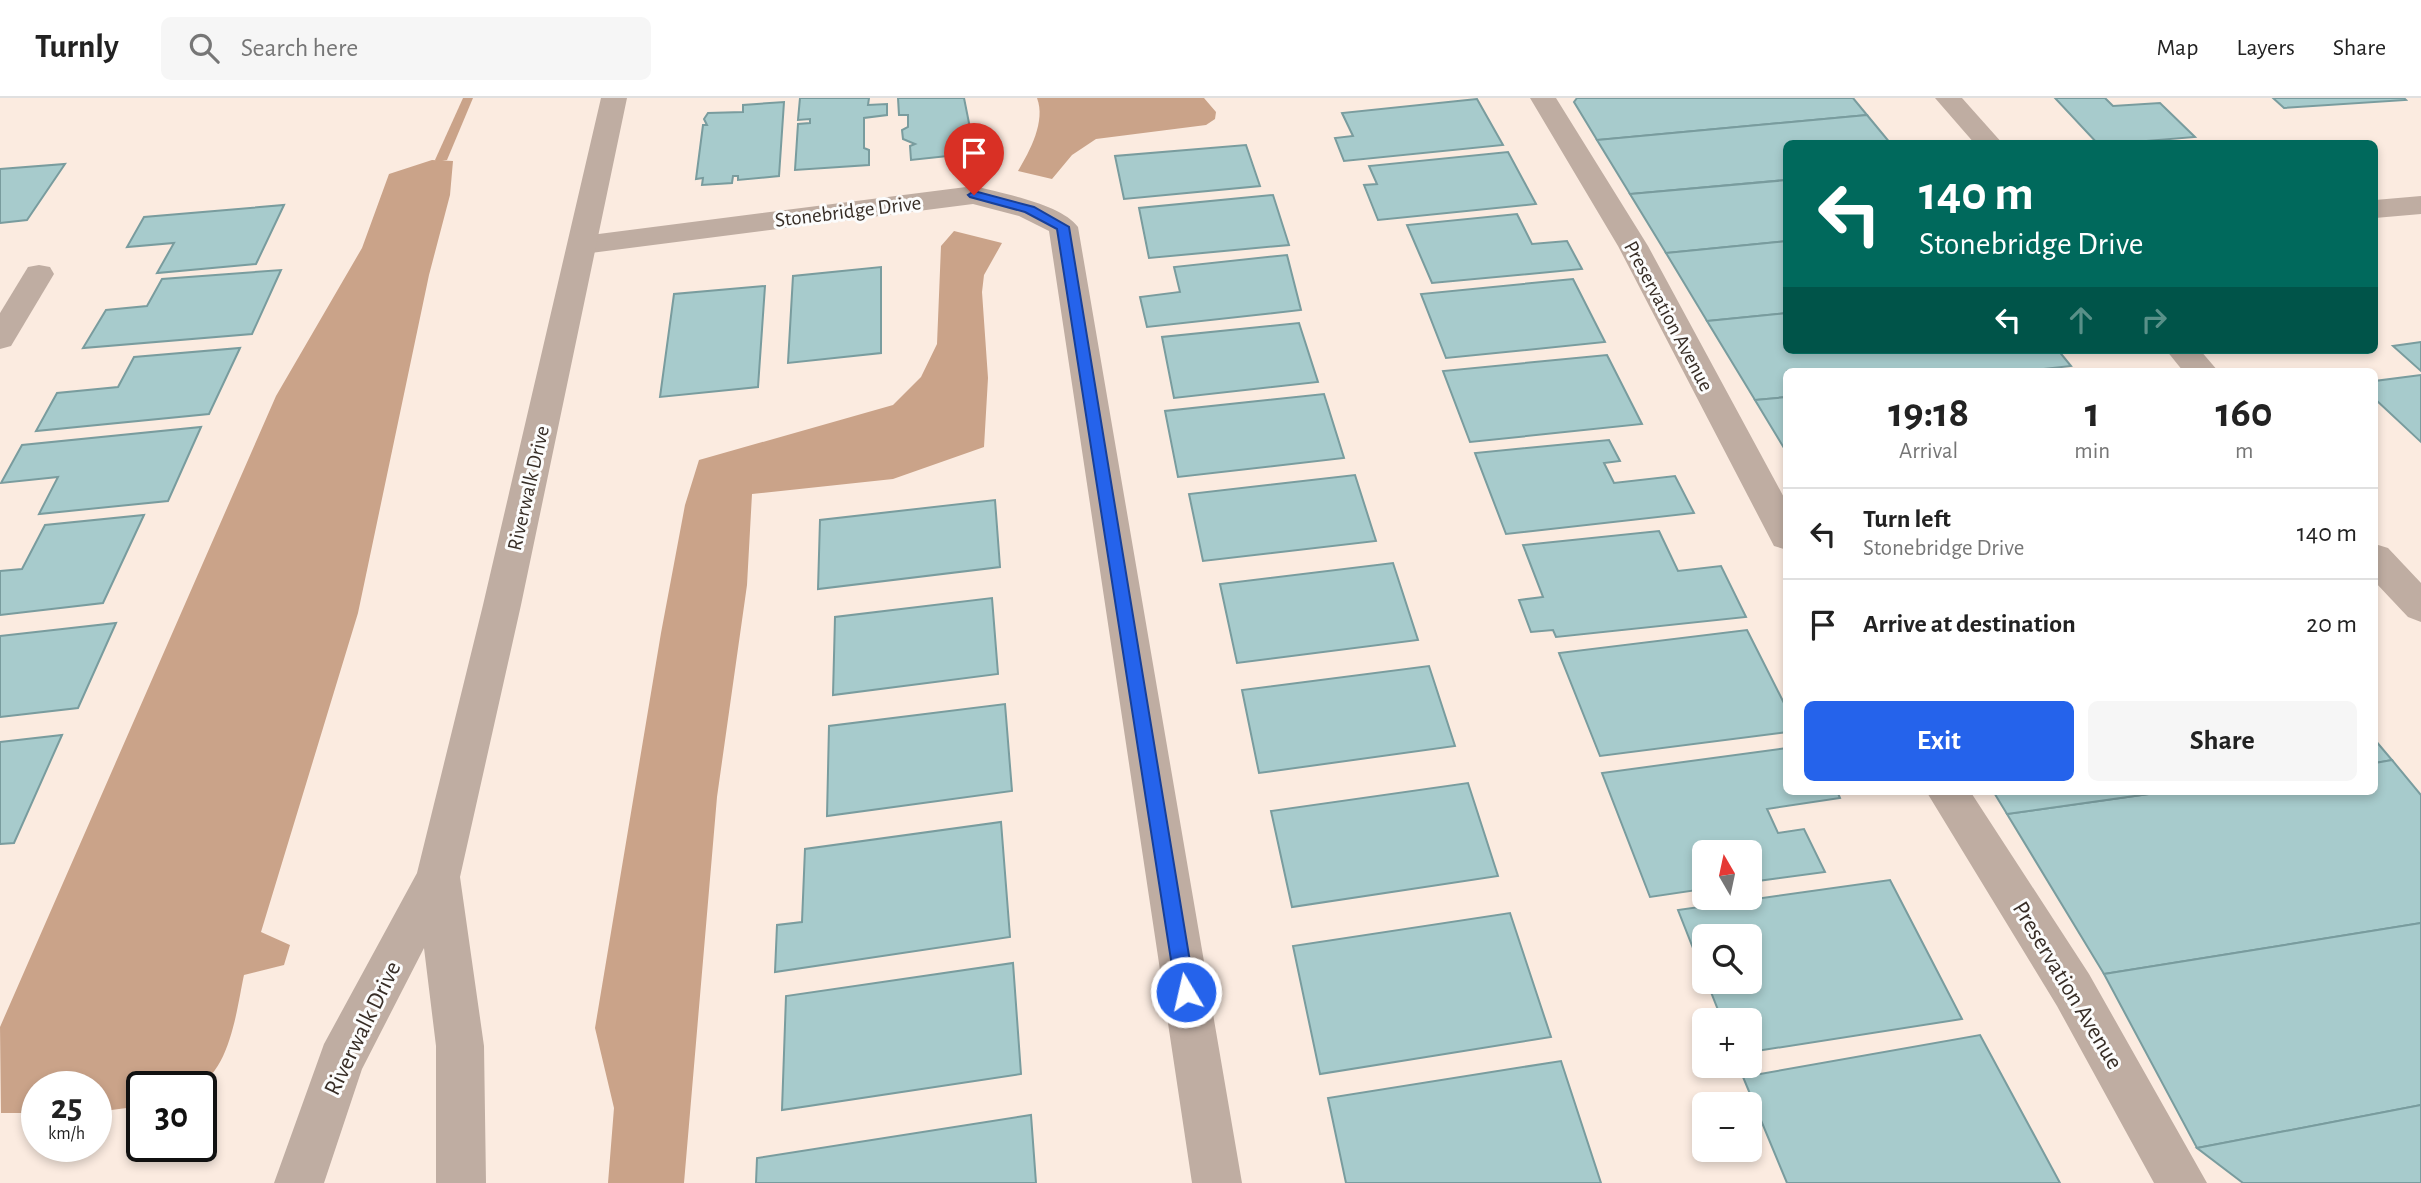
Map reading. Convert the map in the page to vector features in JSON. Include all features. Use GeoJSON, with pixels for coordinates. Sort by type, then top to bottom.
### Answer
{"type":"FeatureCollection","features":[{"type":"Feature","properties":{"kind":"street","name":"Riverwalk Drive"},"geometry":{"type":"LineString","coordinates":[[299,1183],[341,1061],[438,877],[583,245],[614,98]]}},
{"type":"Feature","properties":{"kind":"street","name":"Preservation Avenue"},"geometry":{"type":"LineString","coordinates":[[1543,98],[1633,246],[1783,529]]}},
{"type":"Feature","properties":{"kind":"street"},"geometry":{"type":"LineString","coordinates":[[1948,98],[1986,140]]}},
{"type":"Feature","properties":{"kind":"street","name":"Stonebridge Drive"},"geometry":{"type":"LineString","coordinates":[[583,245],[974,195],[1029,209],[1063,227],[1216,1183]]}},
{"type":"Feature","properties":{"kind":"street"},"geometry":{"type":"LineString","coordinates":[[2378,209],[2421,205]]}},
{"type":"Feature","properties":{"kind":"street"},"geometry":{"type":"LineString","coordinates":[[0,277],[39,274],[0,339]]}},
{"type":"Feature","properties":{"kind":"street"},"geometry":{"type":"LineString","coordinates":[[2186,354],[2199,368]]}},
{"type":"Feature","properties":{"kind":"street"},"geometry":{"type":"LineString","coordinates":[[2378,561],[2421,607]]}},
{"type":"Feature","properties":{"kind":"street","name":"Preservation Avenue"},"geometry":{"type":"LineString","coordinates":[[1951,795],[2073,990],[2182,1183]]}},
{"type":"Feature","properties":{"kind":"street","name":"Riverwalk Drive"},"geometry":{"type":"LineString","coordinates":[[438,877],[460,1045],[461,1183]]}},
{"type":"Feature","properties":{"kind":"shaded area"},"geometry":{"type":"Polygon","coordinates":[[[1037,98],[1204,98],[1216,112],[1215,119],[1206,125],[1096,139],[1072,155],[1052,179],[1018,171],[1032,145],[1038,126],[1040,116],[1037,98]]]}},
{"type":"Feature","properties":{"kind":"shaded area"},"geometry":{"type":"Polygon","coordinates":[[[432,160],[453,161],[450,195],[429,275],[358,613],[261,932],[290,945],[284,965],[244,975],[230,1040],[214,1071],[126,1071],[126,1108],[112,1110],[112,1071],[21,1071],[21,1113],[1,1113],[0,1027],[276,396],[362,248],[389,174],[432,160]]]}},
{"type":"Feature","properties":{"kind":"shaded area"},"geometry":{"type":"Polygon","coordinates":[[[954,231],[1002,243],[984,275],[982,292],[988,378],[984,447],[893,479],[752,494],[747,585],[717,797],[684,1183],[608,1183],[614,1108],[595,1028],[661,633],[685,505],[699,460],[893,405],[921,377],[937,344],[941,246],[954,231]]]}},
{"type":"Feature","properties":{"kind":"building"},"geometry":{"type":"Polygon","coordinates":[[[800,98],[869,98],[868,105],[887,104],[887,115],[864,118],[864,148],[869,150],[869,165],[795,170],[798,124],[810,123],[810,119],[798,120],[800,98]]]}},
{"type":"Feature","properties":{"kind":"building"},"geometry":{"type":"Polygon","coordinates":[[[898,98],[964,98],[975,153],[911,160],[910,146],[915,144],[903,139],[902,130],[908,127],[908,115],[899,115],[898,98]]]}},
{"type":"Feature","properties":{"kind":"building"},"geometry":{"type":"Polygon","coordinates":[[[1577,98],[1853,98],[1867,115],[1597,140],[1574,102],[1577,98]]]}},
{"type":"Feature","properties":{"kind":"building"},"geometry":{"type":"Polygon","coordinates":[[[2055,98],[2105,98],[2113,106],[2160,103],[2195,137],[2158,140],[2094,140],[2055,98]]]}},
{"type":"Feature","properties":{"kind":"building"},"geometry":{"type":"Polygon","coordinates":[[[2273,98],[2404,98],[2406,100],[2284,108],[2273,98]]]}},
{"type":"Feature","properties":{"kind":"building"},"geometry":{"type":"Polygon","coordinates":[[[1477,99],[1503,145],[1344,161],[1335,138],[1353,136],[1342,113],[1477,99]]]}},
{"type":"Feature","properties":{"kind":"building"},"geometry":{"type":"Polygon","coordinates":[[[784,102],[779,176],[738,180],[738,176],[733,176],[732,183],[702,185],[703,178],[696,179],[703,125],[707,125],[704,119],[708,113],[743,112],[743,105],[784,102]]]}},
{"type":"Feature","properties":{"kind":"building"},"geometry":{"type":"Polygon","coordinates":[[[1867,115],[1888,140],[1783,140],[1783,180],[1630,194],[1597,140],[1867,115]]]}},
{"type":"Feature","properties":{"kind":"building"},"geometry":{"type":"Polygon","coordinates":[[[1246,145],[1260,186],[1124,199],[1115,156],[1246,145]]]}},
{"type":"Feature","properties":{"kind":"building"},"geometry":{"type":"Polygon","coordinates":[[[1508,152],[1536,204],[1378,220],[1364,185],[1377,184],[1369,166],[1508,152]]]}},
{"type":"Feature","properties":{"kind":"building"},"geometry":{"type":"Polygon","coordinates":[[[65,164],[27,220],[0,223],[0,169],[65,164]]]}},
{"type":"Feature","properties":{"kind":"building"},"geometry":{"type":"Polygon","coordinates":[[[1783,180],[1783,241],[1666,253],[1630,194],[1783,180]]]}},
{"type":"Feature","properties":{"kind":"building"},"geometry":{"type":"Polygon","coordinates":[[[1273,195],[1289,245],[1149,258],[1139,208],[1273,195]]]}},
{"type":"Feature","properties":{"kind":"building"},"geometry":{"type":"Polygon","coordinates":[[[284,205],[256,264],[157,273],[174,243],[127,247],[144,217],[284,205]]]}},
{"type":"Feature","properties":{"kind":"building"},"geometry":{"type":"Polygon","coordinates":[[[1517,214],[1532,244],[1567,241],[1582,269],[1432,283],[1407,225],[1517,214]]]}},
{"type":"Feature","properties":{"kind":"building"},"geometry":{"type":"Polygon","coordinates":[[[1783,241],[1783,313],[1707,321],[1666,253],[1783,241]]]}},
{"type":"Feature","properties":{"kind":"building"},"geometry":{"type":"Polygon","coordinates":[[[1287,255],[1301,310],[1147,327],[1140,297],[1180,292],[1174,267],[1287,255]]]}},
{"type":"Feature","properties":{"kind":"building"},"geometry":{"type":"Polygon","coordinates":[[[881,267],[881,353],[788,363],[793,276],[881,267]]]}},
{"type":"Feature","properties":{"kind":"building"},"geometry":{"type":"Polygon","coordinates":[[[281,270],[252,334],[83,348],[106,310],[147,306],[162,279],[281,270]]]}},
{"type":"Feature","properties":{"kind":"building"},"geometry":{"type":"Polygon","coordinates":[[[1573,279],[1605,342],[1446,358],[1421,294],[1573,279]]]}},
{"type":"Feature","properties":{"kind":"building"},"geometry":{"type":"Polygon","coordinates":[[[765,286],[758,387],[660,397],[674,294],[765,286]]]}},
{"type":"Feature","properties":{"kind":"building"},"geometry":{"type":"Polygon","coordinates":[[[1783,313],[1783,354],[2061,354],[2071,366],[1783,368],[1783,397],[1755,400],[1707,321],[1783,313]]]}},
{"type":"Feature","properties":{"kind":"building"},"geometry":{"type":"Polygon","coordinates":[[[1299,323],[1318,382],[1174,398],[1162,337],[1299,323]]]}},
{"type":"Feature","properties":{"kind":"building"},"geometry":{"type":"Polygon","coordinates":[[[2421,342],[2421,371],[2393,346],[2421,342]]]}},
{"type":"Feature","properties":{"kind":"building"},"geometry":{"type":"Polygon","coordinates":[[[240,348],[209,414],[36,431],[57,393],[118,387],[134,357],[240,348]]]}},
{"type":"Feature","properties":{"kind":"building"},"geometry":{"type":"Polygon","coordinates":[[[1607,355],[1642,424],[1470,442],[1443,371],[1607,355]]]}},
{"type":"Feature","properties":{"kind":"building"},"geometry":{"type":"Polygon","coordinates":[[[2421,375],[2421,442],[2378,402],[2378,381],[2421,375]]]}},
{"type":"Feature","properties":{"kind":"building"},"geometry":{"type":"Polygon","coordinates":[[[1324,394],[1344,458],[1178,477],[1165,411],[1324,394]]]}},
{"type":"Feature","properties":{"kind":"building"},"geometry":{"type":"Polygon","coordinates":[[[1783,397],[1783,446],[1755,400],[1783,397]]]}},
{"type":"Feature","properties":{"kind":"building"},"geometry":{"type":"Polygon","coordinates":[[[201,427],[168,501],[39,514],[58,477],[1,483],[22,445],[201,427]]]}},
{"type":"Feature","properties":{"kind":"building"},"geometry":{"type":"Polygon","coordinates":[[[1609,440],[1620,461],[1604,463],[1614,483],[1675,476],[1694,513],[1506,534],[1475,453],[1609,440]]]}},
{"type":"Feature","properties":{"kind":"building"},"geometry":{"type":"Polygon","coordinates":[[[1355,475],[1376,541],[1203,561],[1189,494],[1355,475]]]}},
{"type":"Feature","properties":{"kind":"building"},"geometry":{"type":"Polygon","coordinates":[[[995,500],[1000,567],[818,589],[820,520],[995,500]]]}},
{"type":"Feature","properties":{"kind":"building"},"geometry":{"type":"Polygon","coordinates":[[[144,515],[103,603],[0,615],[0,571],[22,569],[45,525],[144,515]]]}},
{"type":"Feature","properties":{"kind":"building"},"geometry":{"type":"Polygon","coordinates":[[[1659,531],[1678,571],[1721,566],[1746,617],[1556,637],[1553,630],[1531,632],[1519,600],[1543,597],[1523,545],[1659,531]]]}},
{"type":"Feature","properties":{"kind":"building"},"geometry":{"type":"Polygon","coordinates":[[[1393,563],[1418,640],[1237,663],[1220,584],[1393,563]]]}},
{"type":"Feature","properties":{"kind":"building"},"geometry":{"type":"Polygon","coordinates":[[[992,598],[998,674],[833,695],[835,617],[992,598]]]}},
{"type":"Feature","properties":{"kind":"building"},"geometry":{"type":"Polygon","coordinates":[[[116,623],[78,708],[0,717],[0,636],[116,623]]]}},
{"type":"Feature","properties":{"kind":"building"},"geometry":{"type":"Polygon","coordinates":[[[1747,630],[1783,701],[1783,733],[1600,756],[1559,653],[1747,630]]]}},
{"type":"Feature","properties":{"kind":"building"},"geometry":{"type":"Polygon","coordinates":[[[1429,666],[1455,746],[1259,773],[1242,690],[1429,666]]]}},
{"type":"Feature","properties":{"kind":"building"},"geometry":{"type":"Polygon","coordinates":[[[1005,704],[1012,791],[827,816],[829,726],[1005,704]]]}},
{"type":"Feature","properties":{"kind":"building"},"geometry":{"type":"Polygon","coordinates":[[[62,735],[14,843],[0,844],[0,742],[62,735]]]}},
{"type":"Feature","properties":{"kind":"building"},"geometry":{"type":"Polygon","coordinates":[[[2378,744],[2392,760],[2378,762],[2378,744]]]}},
{"type":"Feature","properties":{"kind":"building"},"geometry":{"type":"Polygon","coordinates":[[[1783,749],[1783,795],[1839,795],[1840,798],[1767,809],[1778,833],[1804,829],[1825,872],[1762,880],[1762,840],[1692,840],[1692,891],[1650,897],[1602,773],[1783,749]]]}},
{"type":"Feature","properties":{"kind":"building"},"geometry":{"type":"Polygon","coordinates":[[[2392,760],[2421,795],[2421,923],[2104,974],[2007,814],[2142,795],[2378,795],[2378,762],[2392,760]]]}},
{"type":"Feature","properties":{"kind":"building"},"geometry":{"type":"Polygon","coordinates":[[[1468,783],[1498,876],[1292,907],[1271,811],[1468,783]]]}},
{"type":"Feature","properties":{"kind":"building"},"geometry":{"type":"Polygon","coordinates":[[[1995,795],[2142,795],[2007,814],[1995,795]]]}},
{"type":"Feature","properties":{"kind":"building"},"geometry":{"type":"Polygon","coordinates":[[[1001,822],[1010,937],[775,972],[777,925],[802,922],[805,849],[1001,822]]]}},
{"type":"Feature","properties":{"kind":"building"},"geometry":{"type":"Polygon","coordinates":[[[1890,880],[1962,1019],[1762,1050],[1762,1008],[1717,1008],[1712,994],[1762,994],[1762,924],[1692,924],[1692,946],[1678,910],[1762,910],[1762,898],[1890,880]]]}},
{"type":"Feature","properties":{"kind":"building"},"geometry":{"type":"Polygon","coordinates":[[[1510,913],[1551,1037],[1320,1074],[1293,946],[1510,913]]]}},
{"type":"Feature","properties":{"kind":"building"},"geometry":{"type":"Polygon","coordinates":[[[2421,923],[2421,1105],[2197,1148],[2104,974],[2421,923]]]}},
{"type":"Feature","properties":{"kind":"building"},"geometry":{"type":"Polygon","coordinates":[[[1013,963],[1021,1074],[782,1110],[786,996],[1013,963]]]}},
{"type":"Feature","properties":{"kind":"building"},"geometry":{"type":"Polygon","coordinates":[[[1980,1035],[2060,1183],[1787,1183],[1762,1123],[1762,1092],[1749,1092],[1743,1078],[1762,1078],[1762,1074],[1980,1035]]]}},
{"type":"Feature","properties":{"kind":"building"},"geometry":{"type":"Polygon","coordinates":[[[1561,1061],[1601,1183],[1346,1183],[1328,1098],[1561,1061]]]}},
{"type":"Feature","properties":{"kind":"building"},"geometry":{"type":"Polygon","coordinates":[[[2421,1105],[2421,1183],[2243,1183],[2197,1148],[2421,1105]]]}},
{"type":"Feature","properties":{"kind":"building"},"geometry":{"type":"Polygon","coordinates":[[[1031,1115],[1036,1183],[756,1183],[757,1158],[1031,1115]]]}},
{"type":"Feature","properties":{"kind":"waterway"},"geometry":{"type":"LineString","coordinates":[[441,160],[468,98]]}},
{"type":"Feature","properties":{"kind":"route"},"geometry":{"type":"LineString","coordinates":[[974,195],[1029,209],[1063,227],[1186,992]]}}]}
